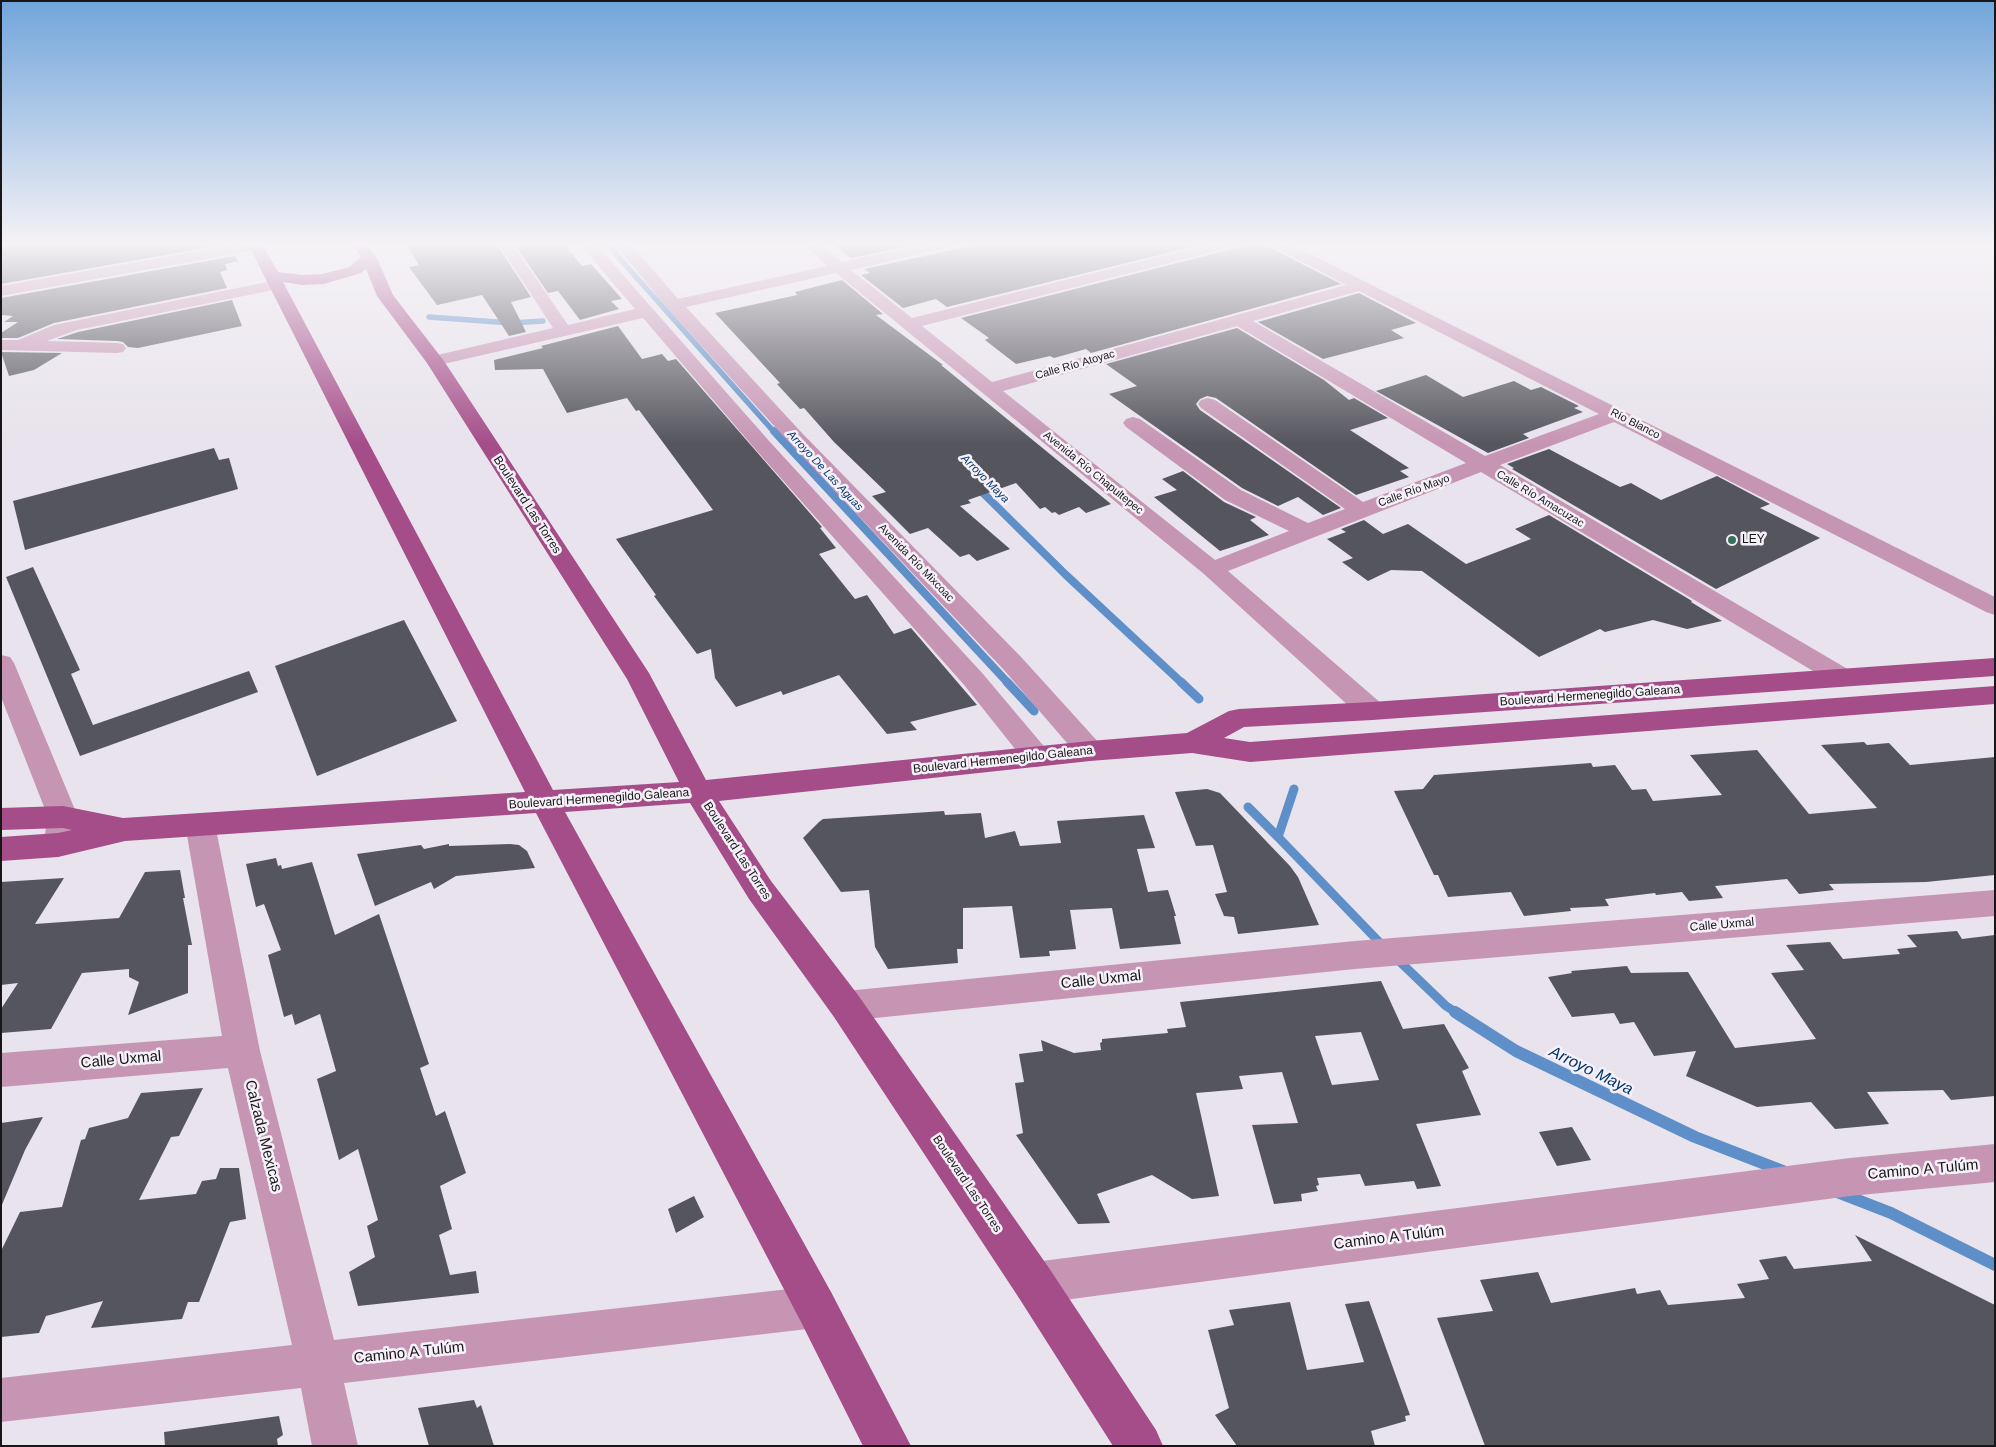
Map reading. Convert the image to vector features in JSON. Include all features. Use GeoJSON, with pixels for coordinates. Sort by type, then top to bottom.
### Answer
{"type":"FeatureCollection","features":[{"type":"Feature","properties":{"kind":"main road"},"geometry":{"type":"LineString","coordinates":[[307,310],[545,803],[816,1307],[888,1446]]}},
{"type":"Feature","properties":{"kind":"main road","name":"Boulevard Las Torres"},"geometry":{"type":"LineString","coordinates":[[395,310],[435,361],[640,679],[698,792],[760,890],[846,1006],[1034,1284],[1140,1446]]}},
{"type":"Feature","properties":{"kind":"main road","name":"Boulevard Hermenegildo Galeana"},"geometry":{"type":"LineString","coordinates":[[1192,743],[1239,718],[1372,711],[1995,667]]}},
{"type":"Feature","properties":{"kind":"main road","name":"Boulevard Hermenegildo Galeana"},"geometry":{"type":"LineString","coordinates":[[1,819],[61,831],[125,829],[545,803],[698,792],[1090,751],[1192,743],[1250,752],[1995,695]]}},
{"type":"Feature","properties":{"kind":"main road","name":"Boulevard Hermenegildo Galeana"},"geometry":{"type":"LineString","coordinates":[[1,849],[61,831]]}},
{"type":"Feature","properties":{"kind":"street"},"geometry":{"type":"LineString","coordinates":[[22,345],[60,329],[145,310]]}},
{"type":"Feature","properties":{"kind":"street"},"geometry":{"type":"LineString","coordinates":[[549,310],[563,330]]}},
{"type":"Feature","properties":{"kind":"street"},"geometry":{"type":"LineString","coordinates":[[644,310],[974,680],[1037,757]]}},
{"type":"Feature","properties":{"kind":"street","name":"Avenida Río Mixcoac"},"geometry":{"type":"LineString","coordinates":[[678,310],[794,436],[1013,664],[1090,751]]}},
{"type":"Feature","properties":{"kind":"street","name":"Avenida Río Chapultepec"},"geometry":{"type":"LineString","coordinates":[[891,310],[1212,569],[1372,711]]}},
{"type":"Feature","properties":{"kind":"street"},"geometry":{"type":"LineString","coordinates":[[910,324],[967,310]]}},
{"type":"Feature","properties":{"kind":"street","name":"Calle Río Atoyac"},"geometry":{"type":"LineString","coordinates":[[989,389],[1273,310]]}},
{"type":"Feature","properties":{"kind":"street","name":"Río Blanco"},"geometry":{"type":"LineString","coordinates":[[1411,310],[1995,607]]}},
{"type":"Feature","properties":{"kind":"street"},"geometry":{"type":"LineString","coordinates":[[435,361],[646,312]]}},
{"type":"Feature","properties":{"kind":"street","name":"Calle Río Amacuzac"},"geometry":{"type":"LineString","coordinates":[[1238,319],[1842,677]]}},
{"type":"Feature","properties":{"kind":"street"},"geometry":{"type":"LineString","coordinates":[[1,344],[118,348]]}},
{"type":"Feature","properties":{"kind":"street"},"geometry":{"type":"LineString","coordinates":[[1208,404],[1361,510]]}},
{"type":"Feature","properties":{"kind":"street","name":"Calle Río Mayo"},"geometry":{"type":"LineString","coordinates":[[1212,569],[1361,510],[1484,466],[1616,414]]}},
{"type":"Feature","properties":{"kind":"street"},"geometry":{"type":"LineString","coordinates":[[1133,423],[1233,495],[1307,531]]}},
{"type":"Feature","properties":{"kind":"street"},"geometry":{"type":"LineString","coordinates":[[1,664],[61,831]]}},
{"type":"Feature","properties":{"kind":"street","name":"Calzada Mexicas"},"geometry":{"type":"LineString","coordinates":[[200,824],[242,1051],[318,1363],[335,1446]]}},
{"type":"Feature","properties":{"kind":"street","name":"Calle Uxmal"},"geometry":{"type":"LineString","coordinates":[[846,1006],[1356,955],[1995,903]]}},
{"type":"Feature","properties":{"kind":"street","name":"Calle Uxmal"},"geometry":{"type":"LineString","coordinates":[[1,1070],[242,1051]]}},
{"type":"Feature","properties":{"kind":"street","name":"Camino A Tulúm"},"geometry":{"type":"LineString","coordinates":[[1034,1284],[1850,1177],[1995,1164]]}},
{"type":"Feature","properties":{"kind":"street","name":"Camino A Tulúm"},"geometry":{"type":"LineString","coordinates":[[1,1400],[816,1307]]}},
{"type":"Feature","properties":{"kind":"building"},"geometry":{"type":"Polygon","coordinates":[[[1,310],[121,310],[54,323],[18,338],[1,338],[1,333],[18,322],[4,322],[13,316],[1,315],[1,310]]]}},
{"type":"Feature","properties":{"kind":"building"},"geometry":{"type":"Polygon","coordinates":[[[186,310],[236,310],[242,326],[138,348],[128,347],[123,342],[117,341],[57,339],[78,332],[186,310]]]}},
{"type":"Feature","properties":{"kind":"building"},"geometry":{"type":"Polygon","coordinates":[[[492,310],[515,310],[526,332],[509,336],[492,310]]]}},
{"type":"Feature","properties":{"kind":"building"},"geometry":{"type":"Polygon","coordinates":[[[572,310],[617,310],[580,320],[572,310]]]}},
{"type":"Feature","properties":{"kind":"building"},"geometry":{"type":"Polygon","coordinates":[[[731,310],[878,310],[883,314],[876,315],[943,365],[941,365],[1111,504],[1086,513],[1079,507],[1059,515],[1055,512],[1052,513],[1045,507],[1040,509],[1016,483],[968,500],[971,503],[960,506],[1010,549],[977,561],[969,554],[960,557],[928,528],[910,534],[872,496],[886,492],[834,442],[804,408],[800,409],[777,384],[780,383],[715,313],[731,310]]]}},
{"type":"Feature","properties":{"kind":"building"},"geometry":{"type":"Polygon","coordinates":[[[994,310],[1249,310],[1091,353],[1086,349],[1054,358],[1050,356],[1016,364],[985,340],[989,338],[961,318],[994,310]]]}},
{"type":"Feature","properties":{"kind":"building"},"geometry":{"type":"Polygon","coordinates":[[[1301,310],[1390,310],[1416,323],[1391,330],[1404,338],[1323,359],[1258,322],[1301,310]]]}},
{"type":"Feature","properties":{"kind":"building"},"geometry":{"type":"Polygon","coordinates":[[[618,326],[642,359],[662,354],[668,361],[676,359],[822,527],[820,528],[836,548],[819,554],[855,599],[867,595],[894,634],[911,628],[977,705],[910,722],[917,730],[887,734],[839,675],[783,695],[781,691],[736,707],[715,678],[711,649],[697,654],[654,596],[656,595],[616,539],[713,510],[639,410],[636,411],[627,398],[567,413],[543,369],[495,370],[494,360],[618,326]]]}},
{"type":"Feature","properties":{"kind":"building"},"geometry":{"type":"Polygon","coordinates":[[[1237,328],[1324,380],[1349,400],[1354,398],[1388,418],[1350,430],[1409,468],[1400,471],[1409,477],[1356,495],[1216,398],[1207,396],[1200,399],[1196,404],[1200,410],[1341,508],[1323,515],[1298,497],[1278,506],[1242,488],[1109,394],[1137,386],[1106,364],[1237,328]]]}},
{"type":"Feature","properties":{"kind":"building"},"geometry":{"type":"Polygon","coordinates":[[[1,352],[62,353],[34,370],[9,376],[1,352]]]}},
{"type":"Feature","properties":{"kind":"building"},"geometry":{"type":"Polygon","coordinates":[[[1426,375],[1463,397],[1514,381],[1531,390],[1541,387],[1579,406],[1574,408],[1583,412],[1523,434],[1529,438],[1488,453],[1376,391],[1426,375]]]}},
{"type":"Feature","properties":{"kind":"building"},"geometry":{"type":"Polygon","coordinates":[[[214,448],[219,460],[229,458],[238,489],[25,550],[13,501],[214,448]]]}},
{"type":"Feature","properties":{"kind":"building"},"geometry":{"type":"Polygon","coordinates":[[[1549,449],[1620,487],[1631,483],[1661,500],[1717,476],[1770,504],[1760,508],[1820,538],[1716,589],[1512,469],[1514,468],[1507,464],[1549,449]]]}},
{"type":"Feature","properties":{"kind":"building"},"geometry":{"type":"Polygon","coordinates":[[[1183,471],[1224,502],[1256,517],[1250,520],[1269,535],[1220,551],[1154,497],[1177,490],[1162,479],[1183,471]]]}},
{"type":"Feature","properties":{"kind":"building"},"geometry":{"type":"Polygon","coordinates":[[[1549,515],[1722,621],[1687,629],[1653,620],[1605,632],[1600,629],[1539,657],[1422,571],[1391,570],[1368,581],[1342,562],[1353,558],[1327,539],[1346,532],[1341,529],[1364,520],[1383,534],[1408,524],[1466,564],[1531,539],[1515,529],[1549,515]]]}},
{"type":"Feature","properties":{"kind":"building"},"geometry":{"type":"Polygon","coordinates":[[[33,567],[80,670],[71,674],[93,725],[249,671],[258,692],[80,756],[6,577],[33,567]]]}},
{"type":"Feature","properties":{"kind":"building"},"geometry":{"type":"Polygon","coordinates":[[[404,620],[457,721],[317,776],[275,666],[404,620]]]}},
{"type":"Feature","properties":{"kind":"building"},"geometry":{"type":"Polygon","coordinates":[[[1864,742],[1867,745],[1889,743],[1910,765],[1995,757],[1995,875],[1926,882],[1829,884],[1834,890],[1799,894],[1787,879],[1715,886],[1723,898],[1689,901],[1682,892],[1656,895],[1655,893],[1605,899],[1609,906],[1570,908],[1571,911],[1524,916],[1511,892],[1448,897],[1438,875],[1434,875],[1394,791],[1423,789],[1434,775],[1591,763],[1593,767],[1615,765],[1632,790],[1646,789],[1653,801],[1722,795],[1690,755],[1757,750],[1809,814],[1877,808],[1821,745],[1864,742]]]}},
{"type":"Feature","properties":{"kind":"building"},"geometry":{"type":"Polygon","coordinates":[[[1207,789],[1220,793],[1290,866],[1298,877],[1319,925],[1238,934],[1234,917],[1224,916],[1215,894],[1227,892],[1213,845],[1196,846],[1175,792],[1207,789]]]}},
{"type":"Feature","properties":{"kind":"building"},"geometry":{"type":"Polygon","coordinates":[[[944,811],[945,815],[981,813],[985,838],[1015,831],[1020,846],[1061,843],[1057,821],[1144,815],[1155,848],[1137,849],[1148,892],[1168,890],[1176,916],[1174,916],[1181,944],[1120,949],[1112,908],[1070,910],[1076,949],[1049,951],[1050,956],[1020,958],[1012,906],[963,908],[963,949],[957,949],[958,963],[888,969],[875,947],[869,890],[841,892],[803,838],[823,819],[944,811]]]}},
{"type":"Feature","properties":{"kind":"building"},"geometry":{"type":"Polygon","coordinates":[[[449,844],[449,846],[519,845],[527,851],[535,868],[456,876],[434,889],[431,882],[375,906],[357,854],[421,845],[424,849],[449,844]]]}},
{"type":"Feature","properties":{"kind":"building"},"geometry":{"type":"Polygon","coordinates":[[[276,858],[278,866],[281,865],[282,869],[312,862],[335,935],[379,914],[429,1064],[420,1068],[436,1116],[445,1111],[466,1173],[440,1186],[452,1229],[439,1235],[450,1275],[476,1271],[479,1293],[358,1306],[349,1272],[375,1257],[367,1226],[378,1220],[358,1149],[339,1160],[317,1079],[336,1071],[320,1014],[295,1025],[292,1014],[284,1017],[268,955],[281,950],[264,904],[256,907],[246,864],[276,858]]]}},
{"type":"Feature","properties":{"kind":"building"},"geometry":{"type":"Polygon","coordinates":[[[180,870],[192,945],[188,945],[188,993],[128,1015],[139,982],[129,977],[129,969],[82,973],[51,1029],[1,1033],[1,1009],[18,983],[1,985],[1,882],[64,878],[35,924],[119,918],[145,872],[180,870]]]}},
{"type":"Feature","properties":{"kind":"building"},"geometry":{"type":"Polygon","coordinates":[[[1957,931],[1962,939],[1995,935],[1995,1096],[1951,1100],[1943,1090],[1867,1092],[1889,1124],[1835,1129],[1811,1102],[1757,1107],[1686,1076],[1696,1051],[1654,1056],[1634,1022],[1620,1024],[1614,1013],[1572,1017],[1548,977],[1572,973],[1571,971],[1627,966],[1631,973],[1688,972],[1735,1048],[1816,1039],[1771,973],[1804,970],[1786,945],[1830,942],[1843,959],[1900,954],[1897,949],[1917,947],[1907,935],[1957,931]]]}},
{"type":"Feature","properties":{"kind":"building"},"geometry":{"type":"Polygon","coordinates":[[[1381,981],[1403,1029],[1444,1024],[1469,1068],[1462,1071],[1481,1115],[1416,1124],[1441,1186],[1417,1189],[1414,1181],[1365,1186],[1360,1174],[1317,1178],[1319,1185],[1316,1186],[1318,1191],[1301,1194],[1302,1201],[1274,1204],[1252,1125],[1298,1123],[1282,1072],[1239,1076],[1243,1089],[1196,1093],[1219,1196],[1192,1199],[1152,1175],[1097,1194],[1110,1223],[1078,1224],[1016,1135],[1023,1133],[1015,1083],[1024,1082],[1019,1054],[1043,1051],[1041,1040],[1074,1053],[1101,1050],[1100,1043],[1102,1039],[1168,1033],[1167,1029],[1186,1027],[1180,1002],[1381,981]],[[1361,1032],[1315,1036],[1332,1085],[1379,1080],[1361,1032]]]}},
{"type":"Feature","properties":{"kind":"building"},"geometry":{"type":"Polygon","coordinates":[[[203,1088],[179,1136],[171,1137],[139,1200],[196,1194],[202,1181],[216,1179],[220,1168],[239,1168],[246,1219],[230,1222],[199,1302],[188,1302],[182,1319],[91,1328],[103,1301],[46,1316],[39,1333],[1,1337],[1,1251],[20,1212],[62,1207],[81,1140],[85,1139],[89,1128],[128,1118],[141,1093],[203,1088]]]}},
{"type":"Feature","properties":{"kind":"building"},"geometry":{"type":"Polygon","coordinates":[[[43,1117],[25,1150],[1,1207],[1,1123],[43,1117]]]}},
{"type":"Feature","properties":{"kind":"building"},"geometry":{"type":"Polygon","coordinates":[[[1572,1127],[1591,1160],[1557,1166],[1539,1132],[1572,1127]]]}},
{"type":"Feature","properties":{"kind":"building"},"geometry":{"type":"Polygon","coordinates":[[[694,1196],[704,1217],[676,1233],[668,1209],[694,1196]]]}},
{"type":"Feature","properties":{"kind":"building"},"geometry":{"type":"Polygon","coordinates":[[[1855,1235],[1995,1305],[1995,1446],[1485,1446],[1437,1318],[1493,1311],[1480,1280],[1538,1272],[1551,1303],[1635,1288],[1637,1294],[1660,1290],[1668,1305],[1745,1298],[1737,1284],[1769,1279],[1759,1260],[1786,1256],[1794,1269],[1872,1261],[1855,1235]]]}},
{"type":"Feature","properties":{"kind":"building"},"geometry":{"type":"Polygon","coordinates":[[[1369,1301],[1410,1415],[1405,1416],[1406,1421],[1371,1431],[1375,1446],[1237,1446],[1215,1415],[1229,1408],[1208,1330],[1234,1325],[1229,1310],[1290,1302],[1307,1370],[1364,1362],[1345,1304],[1369,1301]]]}},
{"type":"Feature","properties":{"kind":"building"},"geometry":{"type":"Polygon","coordinates":[[[474,1400],[477,1408],[481,1405],[494,1446],[429,1446],[418,1408],[474,1400]]]}},
{"type":"Feature","properties":{"kind":"building"},"geometry":{"type":"Polygon","coordinates":[[[279,1416],[283,1435],[277,1439],[278,1446],[165,1446],[164,1432],[279,1416]]]}},
{"type":"Feature","properties":{"kind":"waterway","name":"Arroyo De Las Aguas"},"geometry":{"type":"LineString","coordinates":[[665,310],[775,433]]}},
{"type":"Feature","properties":{"kind":"waterway","name":"Arroyo Maya"},"geometry":{"type":"LineString","coordinates":[[429,317],[511,323],[543,321]]}},
{"type":"Feature","properties":{"kind":"waterway","name":"Arroyo De Las Aguas"},"geometry":{"type":"LineString","coordinates":[[774,431],[1008,683]]}},
{"type":"Feature","properties":{"kind":"waterway","name":"Arroyo Maya"},"geometry":{"type":"LineString","coordinates":[[976,486],[1066,575],[1182,683]]}},
{"type":"Feature","properties":{"kind":"waterway","name":"Arroyo De Las Aguas"},"geometry":{"type":"LineString","coordinates":[[1007,682],[1034,711]]}},
{"type":"Feature","properties":{"kind":"waterway","name":"Arroyo Maya"},"geometry":{"type":"LineString","coordinates":[[1181,682],[1199,699]]}},
{"type":"Feature","properties":{"kind":"waterway","name":"Arroyo Maya"},"geometry":{"type":"LineString","coordinates":[[1278,837],[1294,789]]}},
{"type":"Feature","properties":{"kind":"waterway","name":"Arroyo De Las Aguas"},"geometry":{"type":"LineString","coordinates":[[1248,807],[1278,837]]}},
{"type":"Feature","properties":{"kind":"waterway","name":"Arroyo Maya"},"geometry":{"type":"LineString","coordinates":[[1278,837],[1383,946]]}},
{"type":"Feature","properties":{"kind":"waterway","name":"Arroyo Maya"},"geometry":{"type":"LineString","coordinates":[[1395,957],[1446,1006],[1457,1013]]}},
{"type":"Feature","properties":{"kind":"waterway","name":"Arroyo Maya"},"geometry":{"type":"LineString","coordinates":[[1455,1012],[1516,1051],[1695,1137],[1783,1171]]}},
{"type":"Feature","properties":{"kind":"waterway","name":"Arroyo Maya"},"geometry":{"type":"LineString","coordinates":[[1837,1192],[1891,1213],[1995,1265]]}},
{"type":"Feature","properties":{"kind":"place","name":"LEY"},"geometry":{"type":"Point","coordinates":[1732,540]}}]}
